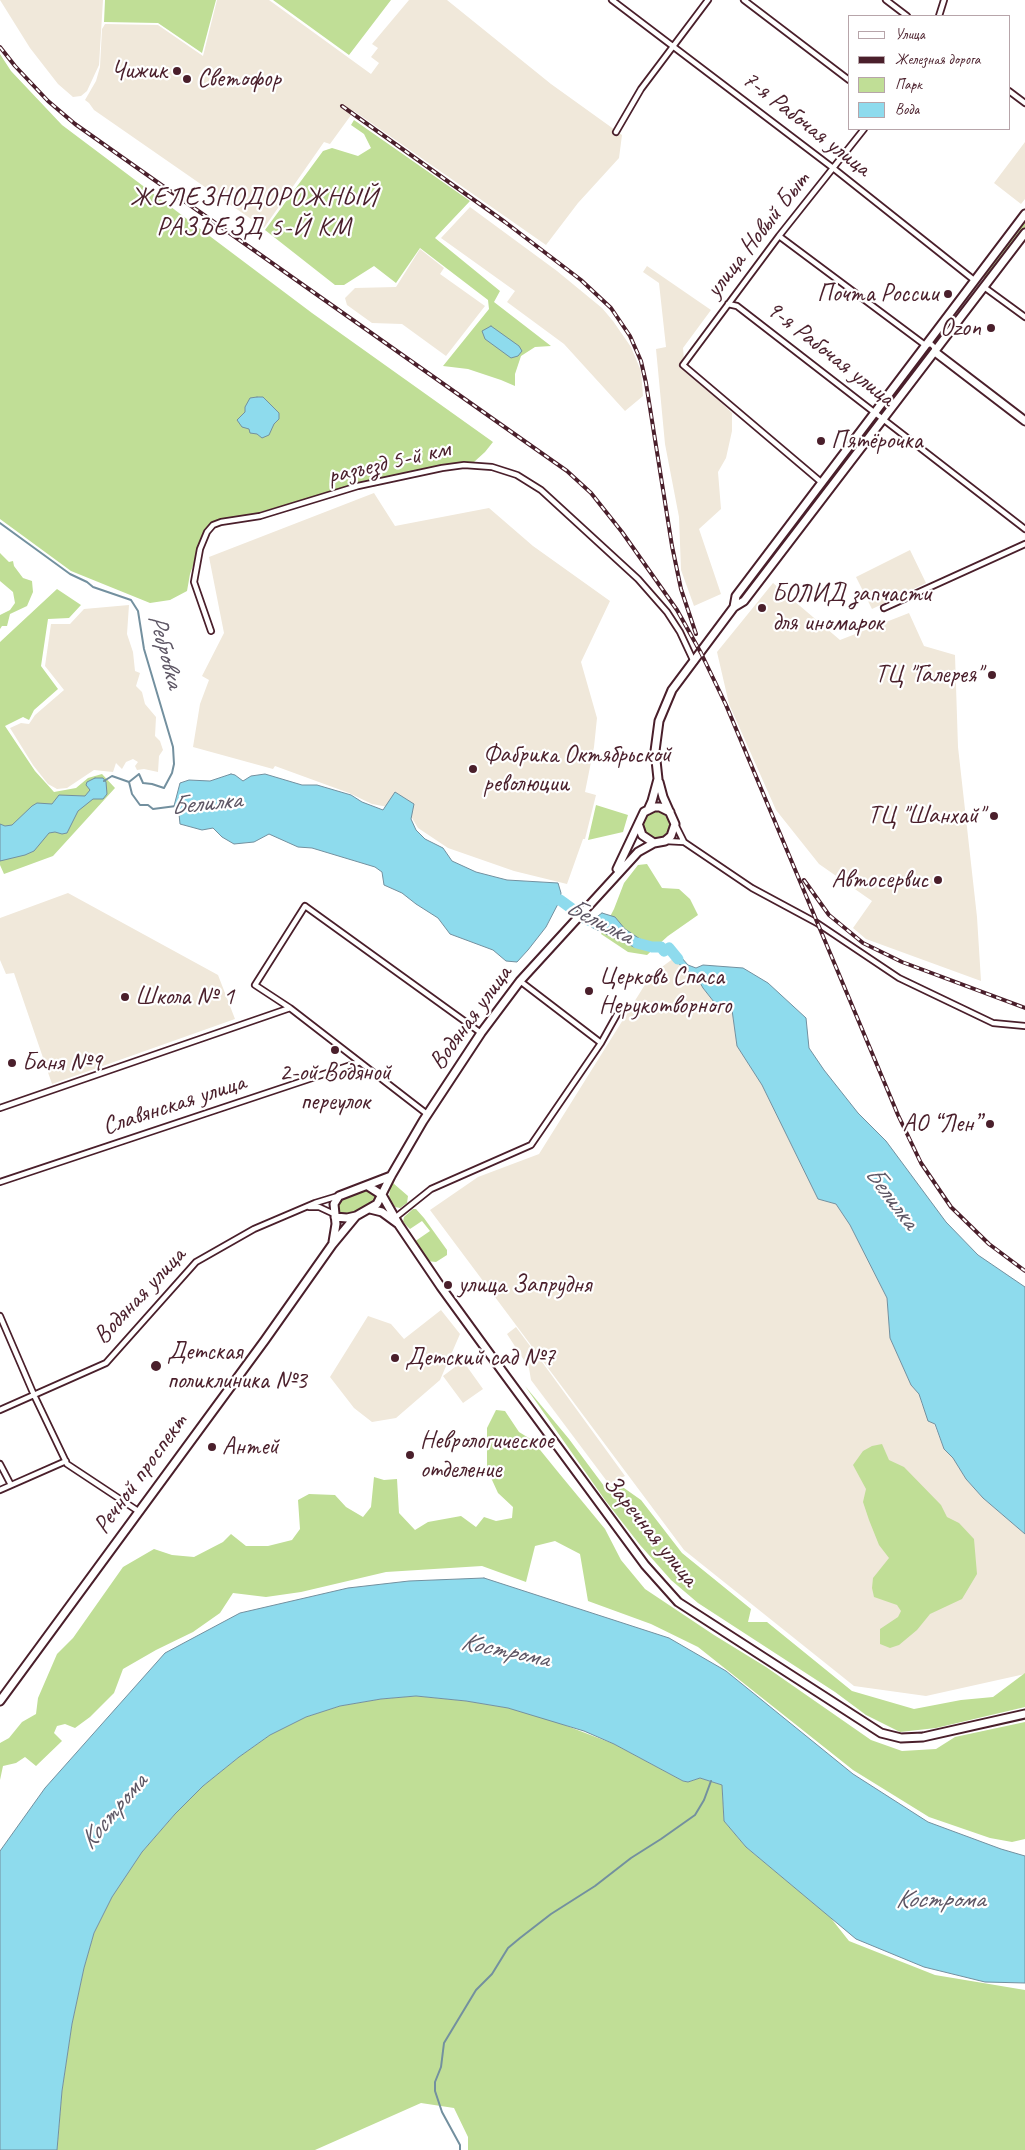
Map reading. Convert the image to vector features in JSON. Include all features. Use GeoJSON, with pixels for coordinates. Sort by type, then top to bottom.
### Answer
{"type":"FeatureCollection","features":[{"type":"Feature","properties":{"kind":"street","name":"7-я Рабочая улица"},"geometry":{"type":"LineString","coordinates":[[612,0],[833,168],[974,280]]}},
{"type":"Feature","properties":{"kind":"street"},"geometry":{"type":"LineString","coordinates":[[616,132],[640,89],[708,0]]}},
{"type":"Feature","properties":{"kind":"street"},"geometry":{"type":"LineString","coordinates":[[744,0],[848,79]]}},
{"type":"Feature","properties":{"kind":"street"},"geometry":{"type":"LineString","coordinates":[[886,0],[906,15]]}},
{"type":"Feature","properties":{"kind":"street"},"geometry":{"type":"LineString","coordinates":[[938,15],[944,0]]}},
{"type":"Feature","properties":{"kind":"street"},"geometry":{"type":"LineString","coordinates":[[1010,92],[1025,103]]}},
{"type":"Feature","properties":{"kind":"street","name":"улица Новый Быт"},"geometry":{"type":"LineString","coordinates":[[821,482],[683,364],[779,236],[863,130]]}},
{"type":"Feature","properties":{"kind":"street"},"geometry":{"type":"LineString","coordinates":[[734,607],[736,596],[1025,214]]}},
{"type":"Feature","properties":{"kind":"street"},"geometry":{"type":"LineString","coordinates":[[1025,234],[744,601],[734,607],[672,690],[659,722],[655,751],[658,779],[678,834],[684,842],[752,888],[817,922],[899,978],[993,1023],[1025,1026]]}},
{"type":"Feature","properties":{"kind":"street"},"geometry":{"type":"LineString","coordinates":[[779,236],[923,348]]}},
{"type":"Feature","properties":{"kind":"street"},"geometry":{"type":"LineString","coordinates":[[984,287],[1025,317]]}},
{"type":"Feature","properties":{"kind":"street","name":"9-я Рабочая улица"},"geometry":{"type":"LineString","coordinates":[[728,304],[737,306],[1025,529]]}},
{"type":"Feature","properties":{"kind":"street"},"geometry":{"type":"LineString","coordinates":[[931,344],[934,347],[933,355],[925,359],[921,356],[923,348],[931,344]]}},
{"type":"Feature","properties":{"kind":"street"},"geometry":{"type":"LineString","coordinates":[[933,355],[1025,420]]}},
{"type":"Feature","properties":{"kind":"street","name":"разъезд 5-й км"},"geometry":{"type":"LineString","coordinates":[[211,631],[194,582],[200,549],[207,532],[213,525],[260,516],[358,486],[464,465],[492,467],[517,475],[541,490],[638,579],[667,612],[680,632],[694,662]]}},
{"type":"Feature","properties":{"kind":"street"},"geometry":{"type":"LineString","coordinates":[[884,608],[1025,544]]}},
{"type":"Feature","properties":{"kind":"street"},"geometry":{"type":"LineString","coordinates":[[612,878],[639,826],[641,816],[648,810],[655,794],[658,779]]}},
{"type":"Feature","properties":{"kind":"street"},"geometry":{"type":"LineString","coordinates":[[648,810],[660,807],[670,812]]}},
{"type":"Feature","properties":{"kind":"street"},"geometry":{"type":"LineString","coordinates":[[665,841],[673,832],[675,824]]}},
{"type":"Feature","properties":{"kind":"street"},"geometry":{"type":"LineString","coordinates":[[639,826],[645,839],[654,843]]}},
{"type":"Feature","properties":{"kind":"street"},"geometry":{"type":"LineString","coordinates":[[612,878],[638,852],[654,843],[665,841],[684,842]]}},
{"type":"Feature","properties":{"kind":"street","name":"Водяная улица"},"geometry":{"type":"LineString","coordinates":[[370,1210],[377,1204],[390,1176],[427,1114],[481,1033],[520,981],[594,901],[612,878]]}},
{"type":"Feature","properties":{"kind":"street"},"geometry":{"type":"LineString","coordinates":[[427,1114],[290,1008],[255,985],[304,906],[481,1033]]}},
{"type":"Feature","properties":{"kind":"street"},"geometry":{"type":"LineString","coordinates":[[520,981],[602,1042]]}},
{"type":"Feature","properties":{"kind":"street"},"geometry":{"type":"LineString","coordinates":[[0,1108],[290,1008]]}},
{"type":"Feature","properties":{"kind":"street"},"geometry":{"type":"LineString","coordinates":[[396,1217],[431,1189],[530,1145],[602,1042],[620,1009]]}},
{"type":"Feature","properties":{"kind":"street","name":"Славянская улица"},"geometry":{"type":"LineString","coordinates":[[0,1182],[360,1062]]}},
{"type":"Feature","properties":{"kind":"street"},"geometry":{"type":"LineString","coordinates":[[332,1246],[336,1232],[334,1204],[339,1196],[390,1176]]}},
{"type":"Feature","properties":{"kind":"street"},"geometry":{"type":"LineString","coordinates":[[368,1186],[382,1195]]}},
{"type":"Feature","properties":{"kind":"street","name":"Заречная улица"},"geometry":{"type":"LineString","coordinates":[[382,1195],[399,1225],[494,1360],[633,1550],[678,1602],[881,1733],[901,1738],[923,1737],[1025,1714]]}},
{"type":"Feature","properties":{"kind":"street","name":"Водяная улица"},"geometry":{"type":"LineString","coordinates":[[0,1410],[106,1362],[196,1262],[254,1229],[339,1196]]}},
{"type":"Feature","properties":{"kind":"street"},"geometry":{"type":"LineString","coordinates":[[307,1207],[319,1207],[334,1216],[347,1218],[370,1210],[382,1212],[399,1225]]}},
{"type":"Feature","properties":{"kind":"street","name":"Речной проспект"},"geometry":{"type":"LineString","coordinates":[[0,1701],[332,1246],[356,1216]]}},
{"type":"Feature","properties":{"kind":"street"},"geometry":{"type":"LineString","coordinates":[[0,1316],[34,1395],[67,1464],[138,1511]]}},
{"type":"Feature","properties":{"kind":"street"},"geometry":{"type":"LineString","coordinates":[[0,1490],[66,1461]]}},
{"type":"Feature","properties":{"kind":"street"},"geometry":{"type":"LineString","coordinates":[[0,1464],[11,1485]]}},
{"type":"Feature","properties":{"kind":"shaded area"},"geometry":{"type":"Polygon","coordinates":[[[0,0],[103,0],[99,65],[87,91],[81,96],[73,97],[58,84],[30,48],[0,0]]]}},
{"type":"Feature","properties":{"kind":"shaded area"},"geometry":{"type":"Polygon","coordinates":[[[217,0],[269,0],[371,74],[379,63],[371,57],[378,48],[372,44],[409,0],[447,0],[551,84],[622,135],[619,158],[578,203],[546,245],[354,111],[330,144],[324,142],[264,228],[94,110],[85,100],[96,81],[100,67],[102,29],[105,24],[158,25],[203,56],[217,0]]]}},
{"type":"Feature","properties":{"kind":"shaded area"},"geometry":{"type":"Polygon","coordinates":[[[1025,142],[1025,199],[1021,204],[994,183],[1025,142]]]}},
{"type":"Feature","properties":{"kind":"shaded area"},"geometry":{"type":"Polygon","coordinates":[[[470,207],[557,271],[602,308],[631,347],[641,371],[643,396],[625,411],[564,344],[507,302],[515,291],[441,238],[470,207]]]}},
{"type":"Feature","properties":{"kind":"shaded area"},"geometry":{"type":"Polygon","coordinates":[[[420,249],[444,268],[440,274],[485,306],[446,356],[402,324],[372,323],[347,305],[345,298],[355,288],[396,287],[420,249]]]}},
{"type":"Feature","properties":{"kind":"shaded area"},"geometry":{"type":"Polygon","coordinates":[[[647,266],[711,310],[683,348],[685,371],[732,413],[732,431],[726,458],[718,472],[721,509],[699,529],[721,594],[694,606],[681,570],[679,517],[665,444],[656,349],[666,347],[659,283],[643,272],[647,266]]]}},
{"type":"Feature","properties":{"kind":"shaded area"},"geometry":{"type":"Polygon","coordinates":[[[374,493],[395,526],[489,508],[533,546],[610,601],[581,662],[597,718],[594,747],[585,792],[596,795],[585,839],[583,839],[567,884],[514,871],[448,848],[418,828],[412,818],[388,807],[372,804],[349,793],[275,766],[273,769],[193,747],[200,704],[209,680],[202,676],[224,633],[209,557],[374,493]]]}},
{"type":"Feature","properties":{"kind":"shaded area"},"geometry":{"type":"Polygon","coordinates":[[[910,550],[926,583],[872,609],[856,577],[910,550]]]}},
{"type":"Feature","properties":{"kind":"shaded area"},"geometry":{"type":"Polygon","coordinates":[[[773,583],[840,640],[909,613],[924,646],[955,655],[958,747],[977,917],[981,981],[866,939],[853,928],[872,901],[819,864],[776,810],[729,704],[717,652],[773,583]]]}},
{"type":"Feature","properties":{"kind":"shaded area"},"geometry":{"type":"Polygon","coordinates":[[[129,605],[127,634],[133,652],[135,671],[140,673],[136,686],[142,692],[145,704],[156,717],[155,736],[160,741],[163,750],[159,756],[158,772],[144,769],[137,770],[135,766],[138,762],[133,759],[126,762],[122,769],[116,763],[113,772],[94,770],[67,788],[57,789],[48,784],[33,765],[10,728],[21,723],[29,724],[35,715],[64,690],[45,666],[51,624],[70,624],[84,609],[129,605]]]}},
{"type":"Feature","properties":{"kind":"shaded area","name":"Школа № 1"},"geometry":{"type":"Polygon","coordinates":[[[68,893],[218,975],[235,1019],[52,1084],[14,973],[6,974],[0,960],[0,918],[68,893]]]}},
{"type":"Feature","properties":{"kind":"shaded area"},"geometry":{"type":"Polygon","coordinates":[[[674,958],[688,971],[695,974],[714,1002],[732,1010],[737,1046],[762,1085],[818,1199],[836,1204],[850,1225],[887,1298],[890,1338],[911,1385],[919,1393],[922,1405],[934,1424],[944,1449],[983,1498],[1025,1534],[1025,1674],[926,1696],[854,1686],[684,1550],[430,1210],[478,1177],[539,1154],[651,975],[674,958]]]}},
{"type":"Feature","properties":{"kind":"shaded area","name":"Детский сад №7"},"geometry":{"type":"Polygon","coordinates":[[[441,1310],[460,1334],[440,1380],[396,1418],[372,1422],[354,1408],[330,1377],[368,1316],[391,1324],[404,1339],[441,1310]]]}},
{"type":"Feature","properties":{"kind":"shaded area"},"geometry":{"type":"Polygon","coordinates":[[[516,1327],[625,1476],[609,1484],[531,1380],[529,1368],[507,1334],[516,1327]]]}},
{"type":"Feature","properties":{"kind":"shaded area"},"geometry":{"type":"Polygon","coordinates":[[[463,1361],[483,1389],[463,1403],[443,1376],[463,1361]]]}},
{"type":"Feature","properties":{"kind":"green space"},"geometry":{"type":"Polygon","coordinates":[[[105,0],[216,0],[202,53],[158,23],[104,22],[105,0]]]}},
{"type":"Feature","properties":{"kind":"green space"},"geometry":{"type":"Polygon","coordinates":[[[273,0],[391,0],[349,55],[273,0]]]}},
{"type":"Feature","properties":{"kind":"green space"},"geometry":{"type":"Polygon","coordinates":[[[0,54],[11,71],[62,125],[312,313],[493,442],[485,452],[474,462],[388,476],[207,527],[190,574],[187,591],[170,600],[150,603],[71,571],[0,519],[0,54]]]}},
{"type":"Feature","properties":{"kind":"green space"},"geometry":{"type":"Polygon","coordinates":[[[354,120],[470,201],[435,238],[500,291],[494,302],[551,346],[535,347],[521,356],[515,374],[515,386],[468,369],[443,366],[489,309],[488,300],[420,248],[396,283],[374,266],[344,285],[335,285],[265,230],[323,151],[332,148],[358,156],[371,148],[364,134],[351,125],[354,120]]]}},
{"type":"Feature","properties":{"kind":"green space"},"geometry":{"type":"Polygon","coordinates":[[[1025,221],[1025,228],[986,279],[982,276],[1025,221]]]}},
{"type":"Feature","properties":{"kind":"green space"},"geometry":{"type":"Polygon","coordinates":[[[872,422],[875,425],[773,556],[771,554],[872,422]]]}},
{"type":"Feature","properties":{"kind":"green space"},"geometry":{"type":"Polygon","coordinates":[[[0,553],[9,562],[13,561],[14,566],[23,578],[32,581],[33,592],[27,606],[10,614],[7,626],[2,626],[0,629],[0,615],[10,610],[15,603],[13,592],[0,581],[0,553]]]}},
{"type":"Feature","properties":{"kind":"green space"},"geometry":{"type":"Polygon","coordinates":[[[57,589],[81,605],[69,618],[48,619],[41,666],[58,689],[34,710],[29,720],[23,717],[5,726],[35,771],[54,792],[76,788],[88,778],[102,774],[115,788],[53,856],[4,874],[0,865],[0,642],[57,589]]]}},
{"type":"Feature","properties":{"kind":"green space"},"geometry":{"type":"Polygon","coordinates":[[[596,805],[628,815],[623,832],[588,840],[596,805]]]}},
{"type":"Feature","properties":{"kind":"green space"},"geometry":{"type":"Polygon","coordinates":[[[656,812],[665,816],[669,825],[665,834],[656,838],[647,834],[643,825],[647,816],[656,812]]]}},
{"type":"Feature","properties":{"kind":"green space"},"geometry":{"type":"Polygon","coordinates":[[[647,864],[662,888],[679,889],[690,899],[698,915],[668,936],[647,955],[628,952],[601,934],[614,909],[624,883],[638,865],[647,864]]]}},
{"type":"Feature","properties":{"kind":"green space"},"geometry":{"type":"Polygon","coordinates":[[[393,1183],[408,1196],[407,1203],[400,1208],[395,1207],[389,1199],[390,1188],[393,1183]]]}},
{"type":"Feature","properties":{"kind":"green space"},"geometry":{"type":"Polygon","coordinates":[[[369,1190],[376,1194],[374,1205],[344,1215],[337,1211],[339,1200],[369,1190]]]}},
{"type":"Feature","properties":{"kind":"green space"},"geometry":{"type":"Polygon","coordinates":[[[413,1209],[416,1209],[424,1218],[447,1250],[447,1255],[436,1262],[427,1261],[414,1242],[430,1231],[422,1221],[410,1229],[403,1222],[404,1217],[413,1209]]]}},
{"type":"Feature","properties":{"kind":"green space"},"geometry":{"type":"Polygon","coordinates":[[[525,1386],[569,1439],[604,1486],[624,1488],[641,1500],[682,1553],[751,1609],[748,1622],[767,1622],[852,1691],[914,1709],[961,1700],[993,1697],[1025,1673],[1025,1707],[936,1728],[900,1732],[866,1715],[835,1692],[698,1603],[671,1580],[640,1545],[605,1500],[525,1386]]]}},
{"type":"Feature","properties":{"kind":"green space"},"geometry":{"type":"Polygon","coordinates":[[[496,1410],[505,1411],[519,1432],[532,1440],[605,1529],[621,1560],[645,1589],[766,1667],[871,1740],[902,1751],[936,1749],[955,1737],[1025,1722],[1025,1839],[1012,1842],[990,1838],[929,1817],[853,1770],[698,1647],[651,1624],[588,1601],[580,1554],[555,1541],[535,1546],[526,1582],[482,1566],[386,1572],[301,1592],[266,1597],[233,1593],[220,1613],[193,1632],[123,1669],[114,1693],[90,1717],[75,1728],[65,1724],[57,1726],[54,1733],[62,1741],[36,1766],[25,1757],[16,1763],[3,1766],[0,1780],[0,1743],[9,1738],[22,1722],[36,1714],[38,1698],[57,1654],[73,1638],[123,1567],[154,1549],[172,1555],[194,1557],[223,1542],[231,1534],[246,1546],[268,1546],[292,1540],[300,1529],[298,1500],[309,1494],[335,1495],[346,1507],[363,1517],[371,1507],[374,1477],[384,1480],[397,1479],[399,1513],[415,1530],[428,1522],[461,1516],[476,1527],[484,1517],[496,1521],[512,1518],[513,1507],[498,1493],[487,1469],[487,1428],[496,1410]]]}},
{"type":"Feature","properties":{"kind":"green space"},"geometry":{"type":"Polygon","coordinates":[[[882,1444],[889,1460],[904,1467],[941,1505],[947,1517],[959,1523],[974,1539],[977,1574],[962,1599],[930,1614],[917,1630],[899,1645],[890,1648],[880,1644],[880,1629],[898,1617],[901,1611],[897,1605],[874,1597],[872,1588],[873,1578],[889,1558],[879,1545],[869,1520],[863,1502],[866,1489],[853,1465],[863,1451],[872,1446],[882,1444]]]}},
{"type":"Feature","properties":{"kind":"green space"},"geometry":{"type":"Polygon","coordinates":[[[416,1696],[466,1701],[508,1708],[554,1721],[614,1744],[683,1781],[688,1782],[700,1778],[722,1785],[724,1821],[746,1847],[830,1917],[849,1941],[935,1975],[1025,1990],[1025,2150],[468,2150],[468,2137],[454,2108],[421,2103],[315,2150],[57,2150],[62,2091],[72,2024],[84,1968],[94,1933],[112,1897],[142,1852],[175,1814],[203,1786],[270,1735],[306,1717],[340,1706],[381,1699],[416,1696]]]}},
{"type":"Feature","properties":{"kind":"water"},"geometry":{"type":"Polygon","coordinates":[[[491,326],[519,346],[522,351],[518,356],[511,358],[485,339],[482,331],[491,326]]]}},
{"type":"Feature","properties":{"kind":"water"},"geometry":{"type":"Polygon","coordinates":[[[263,397],[279,413],[279,419],[274,424],[269,435],[262,438],[257,434],[250,433],[249,429],[242,427],[237,420],[245,412],[245,407],[250,398],[263,397]]]}},
{"type":"Feature","properties":{"kind":"water"},"geometry":{"type":"Polygon","coordinates":[[[231,774],[243,781],[251,776],[265,774],[302,785],[317,785],[351,795],[362,802],[383,810],[395,792],[414,804],[411,819],[416,830],[425,839],[443,848],[452,861],[476,872],[507,880],[558,883],[561,893],[560,900],[546,927],[528,950],[517,962],[506,961],[493,950],[450,934],[438,918],[402,893],[384,885],[382,872],[375,867],[312,848],[298,847],[269,834],[254,842],[234,844],[222,837],[213,828],[202,830],[180,824],[179,814],[174,806],[180,783],[189,780],[210,781],[231,774]]]}},
{"type":"Feature","properties":{"kind":"water"},"geometry":{"type":"Polygon","coordinates":[[[95,778],[103,778],[106,782],[107,794],[103,799],[93,799],[78,811],[67,833],[49,833],[34,851],[0,861],[0,824],[5,826],[12,825],[32,806],[37,803],[52,804],[59,795],[85,796],[90,790],[86,785],[87,782],[95,778]]]}},
{"type":"Feature","properties":{"kind":"water"},"geometry":{"type":"Polygon","coordinates":[[[602,913],[615,917],[625,929],[652,947],[634,947],[591,927],[585,921],[586,919],[594,919],[602,913]]]}},
{"type":"Feature","properties":{"kind":"water"},"geometry":{"type":"Polygon","coordinates":[[[669,948],[674,949],[688,965],[696,968],[703,965],[743,968],[768,983],[806,1018],[809,1048],[824,1070],[858,1113],[886,1141],[946,1222],[978,1255],[1025,1287],[1025,1534],[983,1498],[944,1449],[935,1424],[928,1421],[919,1394],[911,1385],[890,1338],[887,1298],[850,1225],[836,1204],[818,1199],[762,1085],[737,1046],[732,1010],[714,1002],[695,974],[690,973],[678,963],[669,948]]]}},
{"type":"Feature","properties":{"kind":"water","name":"Кострома"},"geometry":{"type":"Polygon","coordinates":[[[484,1578],[669,1638],[726,1671],[853,1774],[928,1822],[1025,1856],[1025,1983],[985,1982],[924,1967],[856,1939],[746,1847],[724,1821],[722,1785],[700,1778],[688,1782],[683,1781],[614,1744],[584,1731],[508,1708],[466,1701],[416,1696],[381,1699],[340,1706],[306,1717],[270,1735],[203,1786],[175,1814],[142,1852],[112,1897],[94,1933],[84,1968],[72,2024],[62,2091],[57,2150],[0,2150],[0,1851],[45,1788],[165,1653],[240,1613],[348,1588],[409,1581],[484,1578]]]}},
{"type":"Feature","properties":{"kind":"waterway","name":"Ребровка"},"geometry":{"type":"LineString","coordinates":[[0,523],[70,574],[93,587],[131,600],[138,611],[144,649],[173,747],[174,764],[172,773],[164,788],[143,783],[139,774],[129,782]]}},
{"type":"Feature","properties":{"kind":"waterway","name":"Белилка"},"geometry":{"type":"LineString","coordinates":[[104,781],[112,776],[129,782],[132,794],[140,805],[148,805],[153,809],[176,806]]}},
{"type":"Feature","properties":{"kind":"waterway","name":"Белилка"},"geometry":{"type":"LineString","coordinates":[[546,899],[560,900],[586,919],[600,925]]}},
{"type":"Feature","properties":{"kind":"waterway","name":"Белилка"},"geometry":{"type":"LineString","coordinates":[[637,943],[661,947],[664,951],[669,948],[678,959]]}},
{"type":"Feature","properties":{"kind":"waterway"},"geometry":{"type":"LineString","coordinates":[[460,2150],[460,2145],[442,2112],[435,2091],[435,2082],[441,2067],[444,2043],[476,1990],[492,1974],[508,1948],[520,1938],[551,1914],[595,1886],[631,1858],[695,1815],[704,1800],[711,1781]]}},
{"type":"Feature","properties":{"kind":"railway"},"geometry":{"type":"LineString","coordinates":[[0,47],[48,101],[75,124],[567,471],[591,493],[622,532],[677,610],[701,653],[726,705],[898,1115],[921,1163],[951,1207],[989,1244],[1025,1271]]}},
{"type":"Feature","properties":{"kind":"railway"},"geometry":{"type":"LineString","coordinates":[[342,106],[505,222],[581,280],[611,308],[630,336],[641,361],[646,383],[672,546],[681,589],[696,634]]}},
{"type":"Feature","properties":{"kind":"railway"},"geometry":{"type":"LineString","coordinates":[[804,880],[829,915],[863,943],[902,962],[1025,1008]]}},
{"type":"Feature","properties":{"kind":"place","name":"Чижик"},"geometry":{"type":"Point","coordinates":[177,71]}},
{"type":"Feature","properties":{"kind":"place","name":"Светофор"},"geometry":{"type":"Point","coordinates":[187,79]}},
{"type":"Feature","properties":{"kind":"place","name":"Почта России"},"geometry":{"type":"Point","coordinates":[948,294]}},
{"type":"Feature","properties":{"kind":"place","name":"Ozon"},"geometry":{"type":"Point","coordinates":[991,328]}},
{"type":"Feature","properties":{"kind":"place","name":"Пятёрочка"},"geometry":{"type":"Point","coordinates":[821,441]}},
{"type":"Feature","properties":{"kind":"place","name":"БОЛИД запчасти для иномарок"},"geometry":{"type":"Point","coordinates":[762,608]}},
{"type":"Feature","properties":{"kind":"place","name":"ТЦ \"Галерея\""},"geometry":{"type":"Point","coordinates":[992,675]}},
{"type":"Feature","properties":{"kind":"place","name":"Фабрика Октябрьской революции"},"geometry":{"type":"Point","coordinates":[473,769]}},
{"type":"Feature","properties":{"kind":"place","name":"ТЦ \"Шанхай\""},"geometry":{"type":"Point","coordinates":[994,816]}},
{"type":"Feature","properties":{"kind":"place","name":"Автосервис"},"geometry":{"type":"Point","coordinates":[938,880]}},
{"type":"Feature","properties":{"kind":"place","name":"Церковь Спаса Нерукотворного"},"geometry":{"type":"Point","coordinates":[589,991]}},
{"type":"Feature","properties":{"kind":"place","name":"Школа № 1"},"geometry":{"type":"Point","coordinates":[125,997]}},
{"type":"Feature","properties":{"kind":"place","name":"2-ой Водяной переулок"},"geometry":{"type":"Point","coordinates":[335,1050]}},
{"type":"Feature","properties":{"kind":"place","name":"Баня №9"},"geometry":{"type":"Point","coordinates":[12,1063]}},
{"type":"Feature","properties":{"kind":"place","name":"АО “Лен”"},"geometry":{"type":"Point","coordinates":[990,1124]}},
{"type":"Feature","properties":{"kind":"place","name":"улица Запрудня"},"geometry":{"type":"Point","coordinates":[448,1285]}},
{"type":"Feature","properties":{"kind":"place","name":"Детский сад №7"},"geometry":{"type":"Point","coordinates":[395,1358]}},
{"type":"Feature","properties":{"kind":"place","name":"Детская поликлиника №3"},"geometry":{"type":"Point","coordinates":[156,1366]}},
{"type":"Feature","properties":{"kind":"place","name":"Антей"},"geometry":{"type":"Point","coordinates":[212,1447]}},
{"type":"Feature","properties":{"kind":"place","name":"Неврологическое отделение"},"geometry":{"type":"Point","coordinates":[410,1455]}},
{"type":"Feature","properties":{"kind":"district","name":"ЖЕЛЕЗНОДОРОЖНЫЙ РАЗЪЕЗД 5-Й КМ"},"geometry":{"type":"Point","coordinates":[254,213]}}]}
